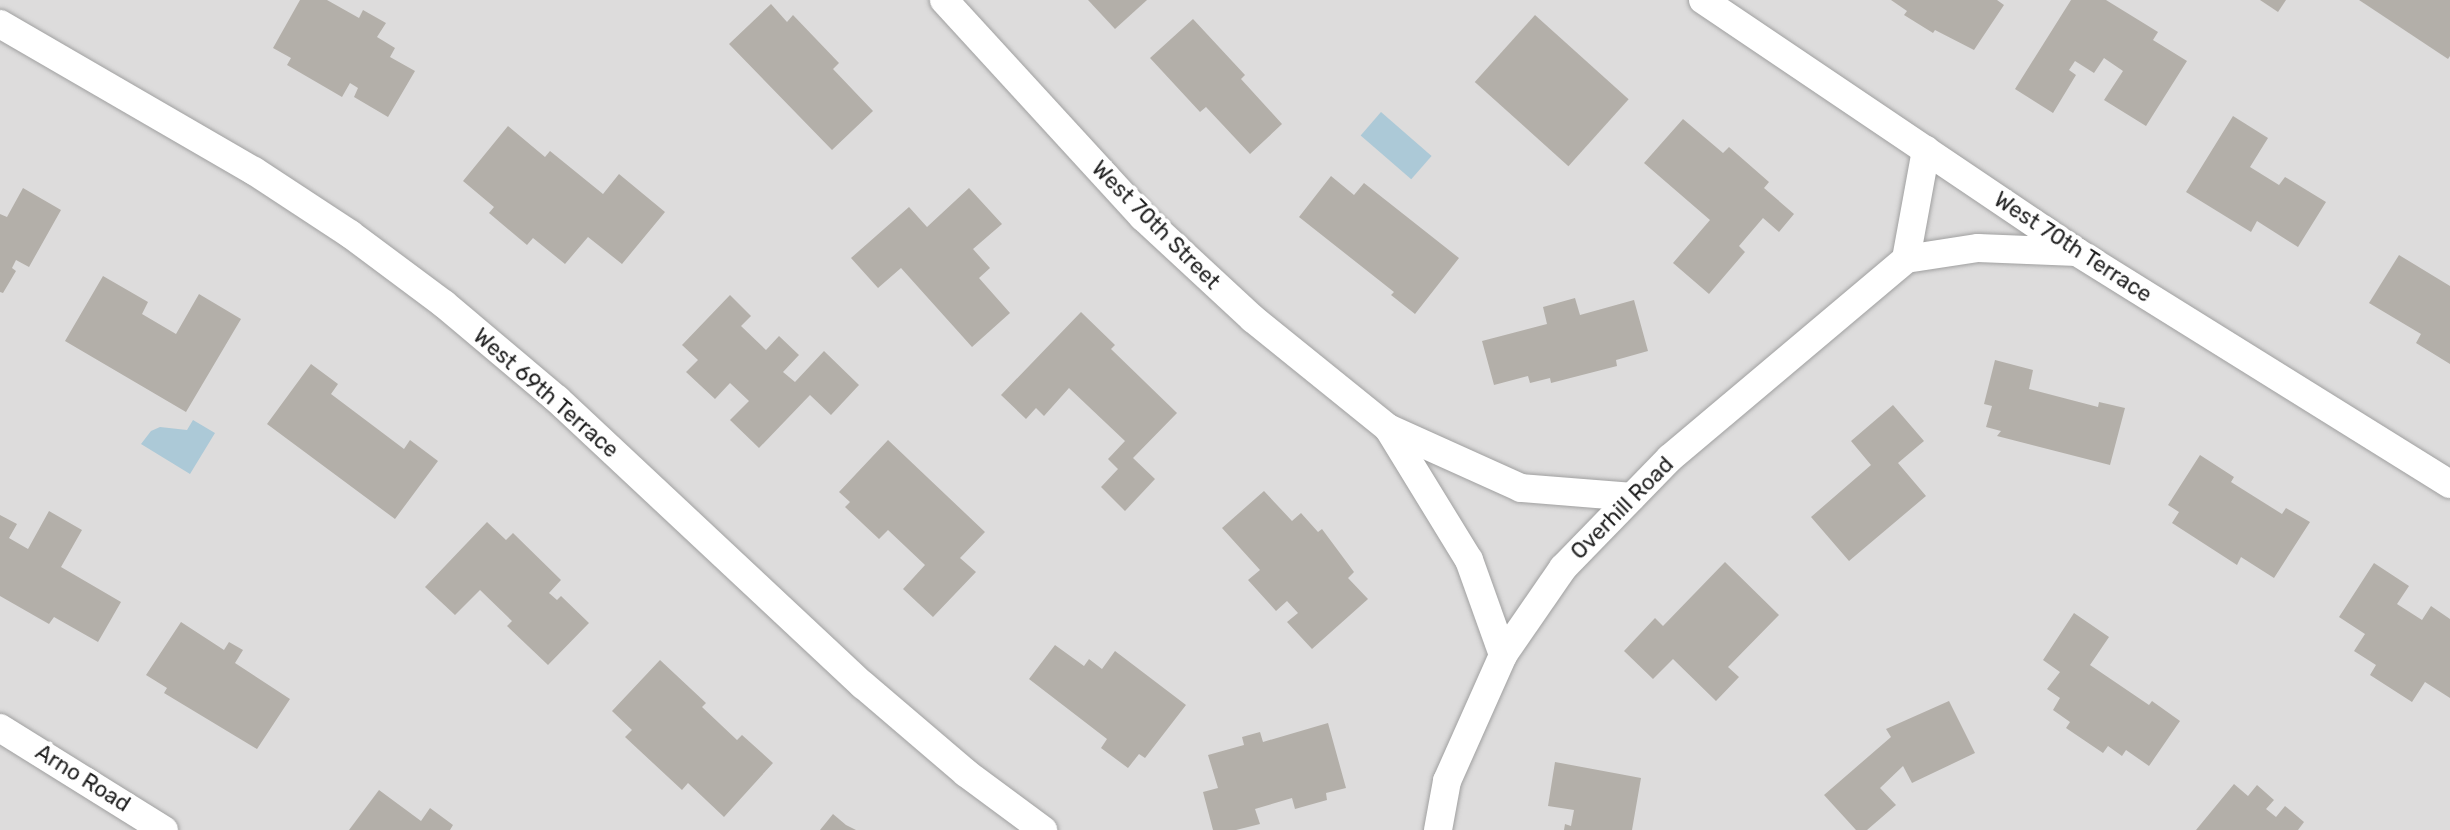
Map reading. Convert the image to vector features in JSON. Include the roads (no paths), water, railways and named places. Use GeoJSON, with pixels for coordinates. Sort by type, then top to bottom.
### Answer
{"type":"FeatureCollection","features":[{"type":"Feature","properties":{"kind":"street","name":"West 70th Street"},"geometry":{"type":"LineString","coordinates":[[944,0],[1143,217],[1253,319],[1388,428],[1521,488],[1632,497]]}},
{"type":"Feature","properties":{"kind":"street","name":"West 70th Terrace"},"geometry":{"type":"LineString","coordinates":[[1703,0],[2077,252],[2450,484]]}},
{"type":"Feature","properties":{"kind":"street","name":"West 69th Terrace"},"geometry":{"type":"LineString","coordinates":[[0,24],[254,171],[350,234],[444,304],[557,399],[863,685],[966,773],[1043,830]]}},
{"type":"Feature","properties":{"kind":"street"},"geometry":{"type":"LineString","coordinates":[[1926,150],[1906,259],[1978,248],[2077,252]]}},
{"type":"Feature","properties":{"kind":"street","name":"Overhill Road"},"geometry":{"type":"LineString","coordinates":[[1438,830],[1447,781],[1503,655],[1563,568],[1670,458],[1906,259]]}},
{"type":"Feature","properties":{"kind":"street","name":"West 70th Street"},"geometry":{"type":"LineString","coordinates":[[1388,428],[1469,560],[1503,655]]}},
{"type":"Feature","properties":{"kind":"street","name":"Arno Road"},"geometry":{"type":"LineString","coordinates":[[0,728],[164,830]]}},
{"type":"Feature","properties":{"kind":"water"},"geometry":{"type":"Polygon","coordinates":[[[1381,112],[1432,156],[1411,179],[1361,135],[1381,112]]]}},
{"type":"Feature","properties":{"kind":"water"},"geometry":{"type":"Polygon","coordinates":[[[193,420],[215,433],[190,474],[141,444],[151,431],[160,427],[187,430],[193,420]]]}}]}
